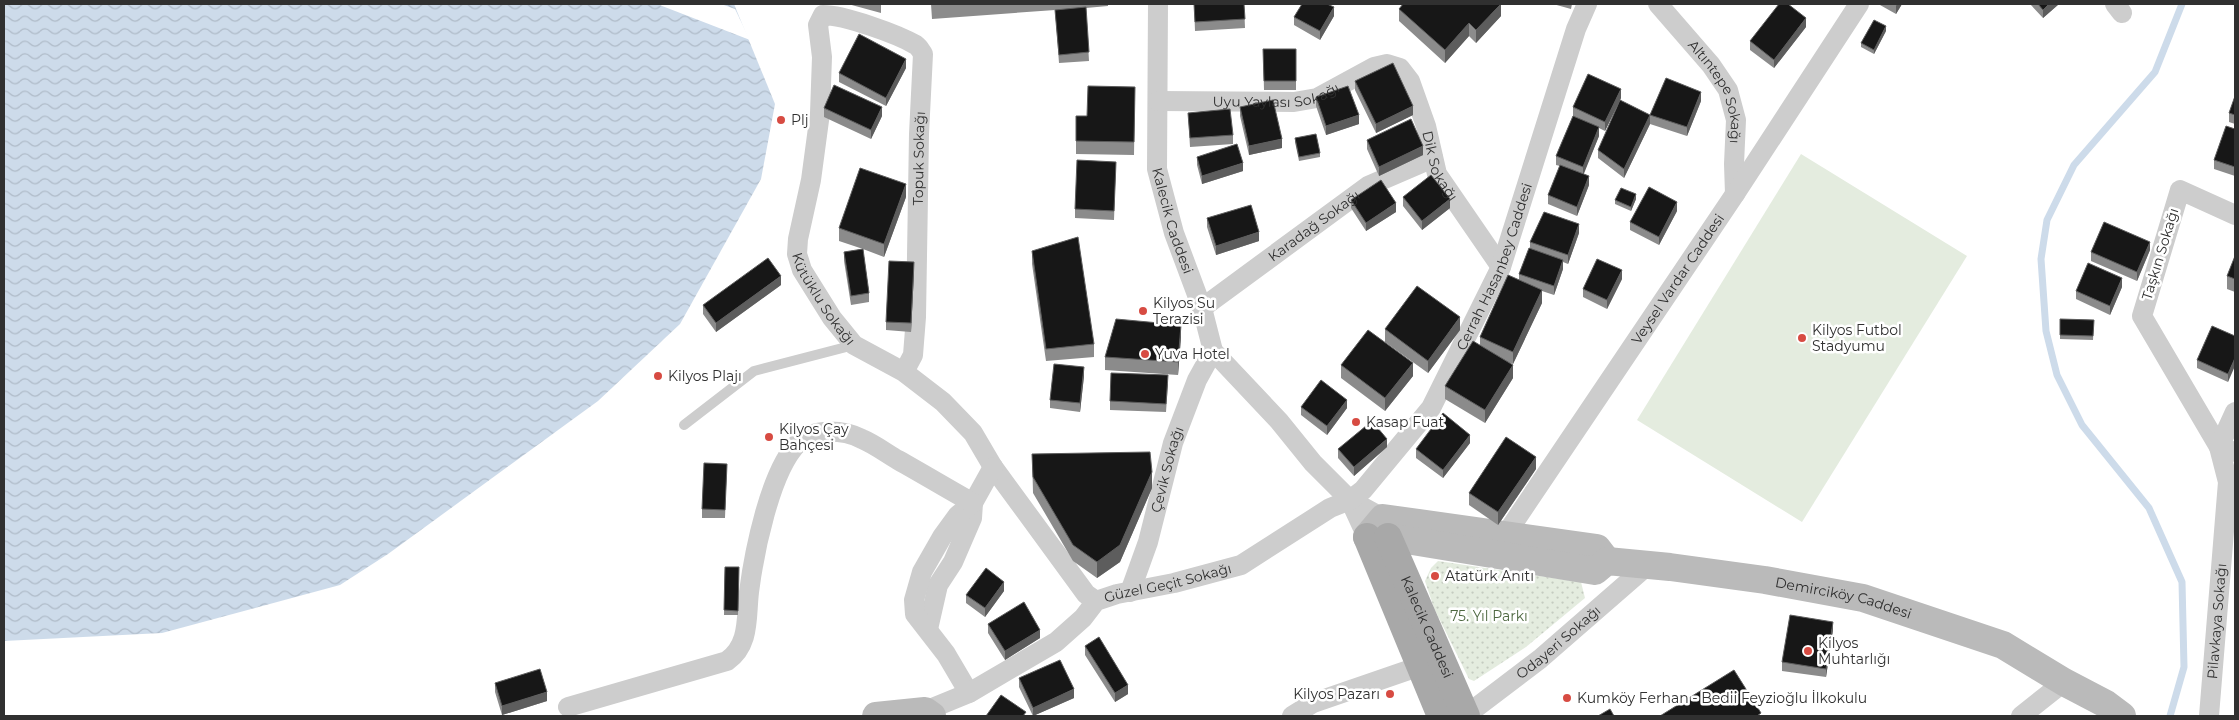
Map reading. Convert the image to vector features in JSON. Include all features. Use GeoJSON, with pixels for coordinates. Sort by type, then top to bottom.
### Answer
{"type":"FeatureCollection","features":[{"type":"Feature","properties":{"kind":"main road","name":"Kalecik Caddesi"},"geometry":{"type":"LineString","coordinates":[[1379,531],[1430,662],[1441,716]]}},
{"type":"Feature","properties":{"kind":"main road","name":"Kalecik Caddesi"},"geometry":{"type":"LineString","coordinates":[[1430,662],[1465,716]]}},
{"type":"Feature","properties":{"kind":"street","name":"Cerrah Hasanbey Caddesi"},"geometry":{"type":"LineString","coordinates":[[1350,500],[1363,490],[1431,408],[1501,267],[1576,29],[1587,4]]}},
{"type":"Feature","properties":{"kind":"street","name":"Altıntepe Sokağı"},"geometry":{"type":"LineString","coordinates":[[1658,4],[1711,65],[1728,90],[1736,120],[1735,194]]}},
{"type":"Feature","properties":{"kind":"street","name":"Veysel Vardar Caddesi"},"geometry":{"type":"LineString","coordinates":[[1503,545],[1859,4]]}},
{"type":"Feature","properties":{"kind":"street","name":"Kalecik Caddesi"},"geometry":{"type":"LineString","coordinates":[[1163,6],[1158,101],[1157,169],[1174,233],[1202,308],[1213,351],[1279,421],[1312,463],[1379,531]]}},
{"type":"Feature","properties":{"kind":"street","name":"Kütüklu Sokağı"},"geometry":{"type":"LineString","coordinates":[[823,15],[818,25],[822,57],[820,113],[811,180],[798,239],[797,254],[802,270],[832,318],[854,345],[904,372],[943,402],[973,433],[993,467],[1086,594],[1096,601]]}},
{"type":"Feature","properties":{"kind":"street","name":"Topuk Sokağı"},"geometry":{"type":"LineString","coordinates":[[823,15],[836,15],[893,36],[917,46],[924,54],[919,134],[916,317],[913,355],[904,372]]}},
{"type":"Feature","properties":{"kind":"street","name":"Dik Sokağı"},"geometry":{"type":"LineString","coordinates":[[1387,64],[1400,68],[1410,81],[1426,126],[1437,174],[1501,267]]}},
{"type":"Feature","properties":{"kind":"street","name":"Uyu Yaylası Sokağı"},"geometry":{"type":"LineString","coordinates":[[1158,101],[1294,102],[1317,98],[1374,67],[1387,64]]}},
{"type":"Feature","properties":{"kind":"street","name":"Karadağ Sokağı"},"geometry":{"type":"LineString","coordinates":[[1202,308],[1368,186],[1433,158]]}},
{"type":"Feature","properties":{"kind":"street","name":"Taşkın Sokağı"},"geometry":{"type":"LineString","coordinates":[[2227,450],[2142,316],[2180,190],[2235,215]]}},
{"type":"Feature","properties":{"kind":"street","name":"Çevik Sokağı"},"geometry":{"type":"LineString","coordinates":[[1130,592],[1148,542],[1174,443],[1198,380],[1213,351]]}},
{"type":"Feature","properties":{"kind":"street"},"geometry":{"type":"LineString","coordinates":[[2227,450],[2235,412]]}},
{"type":"Feature","properties":{"kind":"street"},"geometry":{"type":"LineString","coordinates":[[568,707],[727,661],[737,654],[742,646],[756,555],[772,492],[779,472],[789,454],[798,442],[807,436],[819,432],[834,432],[861,438],[973,503]]}},
{"type":"Feature","properties":{"kind":"street","name":"Pilavkaya Sokağı"},"geometry":{"type":"LineString","coordinates":[[2209,716],[2228,482],[2227,450]]}},
{"type":"Feature","properties":{"kind":"street"},"geometry":{"type":"LineString","coordinates":[[969,693],[928,629],[914,614],[914,600],[922,572],[942,537],[958,515],[973,503],[993,467]]}},
{"type":"Feature","properties":{"kind":"street","name":"Güzel Geçit Sokağı"},"geometry":{"type":"LineString","coordinates":[[928,714],[969,693],[1056,642],[1083,618],[1096,601],[1241,566],[1330,508],[1350,500]]}},
{"type":"Feature","properties":{"kind":"street","name":"Demirciköy Caddesi"},"geometry":{"type":"LineString","coordinates":[[1379,531],[1503,545],[1597,548],[1607,561],[1764,580],[1863,598],[2003,645],[2064,682],[2106,713]]}},
{"type":"Feature","properties":{"kind":"street","name":"Odayeri Sokağı"},"geometry":{"type":"LineString","coordinates":[[1465,716],[1540,659],[1648,565]]}},
{"type":"Feature","properties":{"kind":"street"},"geometry":{"type":"LineString","coordinates":[[1292,716],[1313,704],[1430,662]]}},
{"type":"Feature","properties":{"kind":"street"},"geometry":{"type":"LineString","coordinates":[[2021,716],[2064,682]]}},
{"type":"Feature","properties":{"kind":"street"},"geometry":{"type":"LineString","coordinates":[[876,716],[928,714]]}},
{"type":"Feature","properties":{"kind":"lane"},"geometry":{"type":"LineString","coordinates":[[684,425],[754,370],[854,345]]}},
{"type":"Feature","properties":{"kind":"green space","name":"Kilyos Futbol Stadyumu"},"geometry":{"type":"Polygon","coordinates":[[[1801,154],[1967,256],[1802,522],[1637,420],[1801,154]]]}},
{"type":"Feature","properties":{"kind":"green space","name":"75. Yıl Parkı"},"geometry":{"type":"Polygon","coordinates":[[[1438,561],[1581,582],[1585,598],[1526,647],[1474,681],[1469,679],[1434,608],[1425,581],[1431,568],[1438,561]]]}},
{"type":"Feature","properties":{"kind":"water"},"geometry":{"type":"Polygon","coordinates":[[[4,4],[734,4],[775,104],[761,179],[680,324],[598,401],[388,554],[340,585],[162,633],[4,641],[4,4]]]}},
{"type":"Feature","properties":{"kind":"pier"},"geometry":{"type":"Polygon","coordinates":[[[657,4],[721,4],[735,9],[750,40],[657,4]]]}},
{"type":"Feature","properties":{"kind":"building"},"geometry":{"type":"Polygon","coordinates":[[[1194,4],[1244,4],[1245,19],[1195,22],[1194,4]]]}},
{"type":"Feature","properties":{"kind":"building"},"geometry":{"type":"Polygon","coordinates":[[[1302,4],[1327,4],[1334,7],[1320,31],[1294,17],[1302,4]]]}},
{"type":"Feature","properties":{"kind":"building"},"geometry":{"type":"Polygon","coordinates":[[[1403,4],[1501,4],[1476,30],[1469,23],[1445,50],[1399,9],[1403,4]]]}},
{"type":"Feature","properties":{"kind":"building"},"geometry":{"type":"Polygon","coordinates":[[[1779,4],[1788,4],[1806,18],[1774,60],[1750,41],[1779,4]]]}},
{"type":"Feature","properties":{"kind":"building"},"geometry":{"type":"Polygon","coordinates":[[[2038,4],[2049,4],[2043,10],[2038,4]]]}},
{"type":"Feature","properties":{"kind":"building"},"geometry":{"type":"Polygon","coordinates":[[[1086,7],[1089,52],[1059,55],[1055,10],[1086,7]]]}},
{"type":"Feature","properties":{"kind":"building"},"geometry":{"type":"Polygon","coordinates":[[[1874,20],[1886,26],[1874,50],[1861,43],[1874,20]]]}},
{"type":"Feature","properties":{"kind":"building"},"geometry":{"type":"Polygon","coordinates":[[[859,34],[906,59],[886,98],[839,73],[859,34]]]}},
{"type":"Feature","properties":{"kind":"building"},"geometry":{"type":"Polygon","coordinates":[[[1263,49],[1296,49],[1296,81],[1264,81],[1263,49]]]}},
{"type":"Feature","properties":{"kind":"building"},"geometry":{"type":"Polygon","coordinates":[[[1393,63],[1413,106],[1376,124],[1355,81],[1393,63]]]}},
{"type":"Feature","properties":{"kind":"building"},"geometry":{"type":"Polygon","coordinates":[[[1588,74],[1621,89],[1605,122],[1573,107],[1588,74]]]}},
{"type":"Feature","properties":{"kind":"building"},"geometry":{"type":"Polygon","coordinates":[[[1666,78],[1701,92],[1687,127],[1650,115],[1666,78]]]}},
{"type":"Feature","properties":{"kind":"building"},"geometry":{"type":"Polygon","coordinates":[[[834,85],[882,107],[871,130],[824,108],[834,85]]]}},
{"type":"Feature","properties":{"kind":"building"},"geometry":{"type":"Polygon","coordinates":[[[1088,86],[1135,87],[1134,142],[1076,141],[1076,116],[1087,116],[1088,86]]]}},
{"type":"Feature","properties":{"kind":"building"},"geometry":{"type":"Polygon","coordinates":[[[1348,86],[1359,115],[1326,126],[1316,97],[1348,86]]]}},
{"type":"Feature","properties":{"kind":"building"},"geometry":{"type":"Polygon","coordinates":[[[2235,96],[2235,115],[2229,113],[2235,96]]]}},
{"type":"Feature","properties":{"kind":"building"},"geometry":{"type":"Polygon","coordinates":[[[1273,100],[1282,139],[1249,146],[1240,107],[1273,100]]]}},
{"type":"Feature","properties":{"kind":"building"},"geometry":{"type":"Polygon","coordinates":[[[1620,100],[1650,115],[1624,169],[1598,150],[1620,100]]]}},
{"type":"Feature","properties":{"kind":"building"},"geometry":{"type":"Polygon","coordinates":[[[1230,109],[1233,135],[1190,138],[1188,113],[1230,109]]]}},
{"type":"Feature","properties":{"kind":"building"},"geometry":{"type":"Polygon","coordinates":[[[1573,116],[1599,127],[1583,167],[1556,156],[1573,116]]]}},
{"type":"Feature","properties":{"kind":"building"},"geometry":{"type":"Polygon","coordinates":[[[1411,119],[1423,146],[1379,167],[1367,140],[1411,119]]]}},
{"type":"Feature","properties":{"kind":"building"},"geometry":{"type":"Polygon","coordinates":[[[2226,126],[2235,129],[2235,167],[2214,160],[2226,126]]]}},
{"type":"Feature","properties":{"kind":"building"},"geometry":{"type":"Polygon","coordinates":[[[1316,134],[1320,153],[1299,157],[1295,138],[1316,134]]]}},
{"type":"Feature","properties":{"kind":"building"},"geometry":{"type":"Polygon","coordinates":[[[1237,144],[1243,163],[1202,176],[1197,157],[1237,144]]]}},
{"type":"Feature","properties":{"kind":"building"},"geometry":{"type":"Polygon","coordinates":[[[1077,160],[1116,162],[1114,211],[1075,209],[1077,160]]]}},
{"type":"Feature","properties":{"kind":"building"},"geometry":{"type":"Polygon","coordinates":[[[1560,165],[1589,176],[1577,207],[1548,195],[1560,165]]]}},
{"type":"Feature","properties":{"kind":"building"},"geometry":{"type":"Polygon","coordinates":[[[860,168],[906,184],[884,244],[839,228],[860,168]]]}},
{"type":"Feature","properties":{"kind":"building"},"geometry":{"type":"Polygon","coordinates":[[[1431,175],[1450,199],[1422,221],[1403,197],[1431,175]]]}},
{"type":"Feature","properties":{"kind":"building"},"geometry":{"type":"Polygon","coordinates":[[[1381,180],[1396,203],[1366,223],[1351,200],[1381,180]]]}},
{"type":"Feature","properties":{"kind":"building"},"geometry":{"type":"Polygon","coordinates":[[[1649,187],[1677,202],[1659,237],[1630,222],[1649,187]]]}},
{"type":"Feature","properties":{"kind":"building"},"geometry":{"type":"Polygon","coordinates":[[[1621,188],[1636,194],[1631,207],[1615,200],[1621,188]]]}},
{"type":"Feature","properties":{"kind":"building"},"geometry":{"type":"Polygon","coordinates":[[[1251,205],[1259,232],[1216,246],[1207,218],[1251,205]]]}},
{"type":"Feature","properties":{"kind":"building"},"geometry":{"type":"Polygon","coordinates":[[[1544,212],[1579,224],[1568,255],[1530,242],[1544,212]]]}},
{"type":"Feature","properties":{"kind":"building"},"geometry":{"type":"Polygon","coordinates":[[[2104,222],[2150,242],[2137,272],[2091,252],[2104,222]]]}},
{"type":"Feature","properties":{"kind":"building"},"geometry":{"type":"Polygon","coordinates":[[[1078,237],[1094,344],[1046,349],[1032,251],[1078,237]]]}},
{"type":"Feature","properties":{"kind":"building"},"geometry":{"type":"Polygon","coordinates":[[[1529,248],[1563,260],[1554,286],[1519,274],[1529,248]]]}},
{"type":"Feature","properties":{"kind":"building"},"geometry":{"type":"Polygon","coordinates":[[[863,249],[869,293],[851,296],[844,252],[863,249]]]}},
{"type":"Feature","properties":{"kind":"building"},"geometry":{"type":"Polygon","coordinates":[[[2235,256],[2235,279],[2227,276],[2235,256]]]}},
{"type":"Feature","properties":{"kind":"building"},"geometry":{"type":"Polygon","coordinates":[[[768,258],[781,276],[716,323],[703,305],[768,258]]]}},
{"type":"Feature","properties":{"kind":"building"},"geometry":{"type":"Polygon","coordinates":[[[1597,259],[1622,270],[1607,300],[1583,289],[1597,259]]]}},
{"type":"Feature","properties":{"kind":"building"},"geometry":{"type":"Polygon","coordinates":[[[889,261],[914,262],[911,323],[886,322],[889,261]]]}},
{"type":"Feature","properties":{"kind":"building"},"geometry":{"type":"Polygon","coordinates":[[[2088,263],[2122,278],[2110,306],[2076,291],[2088,263]]]}},
{"type":"Feature","properties":{"kind":"building"},"geometry":{"type":"Polygon","coordinates":[[[1508,275],[1542,290],[1513,352],[1480,337],[1508,275]]]}},
{"type":"Feature","properties":{"kind":"building"},"geometry":{"type":"Polygon","coordinates":[[[1417,286],[1460,317],[1428,361],[1385,329],[1417,286]]]}},
{"type":"Feature","properties":{"kind":"building","name":"Yuva Hotel"},"geometry":{"type":"Polygon","coordinates":[[[1116,319],[1181,325],[1178,362],[1105,357],[1116,319]]]}},
{"type":"Feature","properties":{"kind":"building"},"geometry":{"type":"Polygon","coordinates":[[[2060,319],[2094,320],[2093,336],[2060,335],[2060,319]]]}},
{"type":"Feature","properties":{"kind":"building"},"geometry":{"type":"Polygon","coordinates":[[[2212,326],[2235,336],[2235,358],[2228,374],[2197,360],[2212,326]]]}},
{"type":"Feature","properties":{"kind":"building"},"geometry":{"type":"Polygon","coordinates":[[[1368,330],[1413,363],[1385,398],[1341,365],[1368,330]]]}},
{"type":"Feature","properties":{"kind":"building"},"geometry":{"type":"Polygon","coordinates":[[[1473,341],[1513,365],[1485,410],[1445,386],[1473,341]]]}},
{"type":"Feature","properties":{"kind":"building"},"geometry":{"type":"Polygon","coordinates":[[[1054,364],[1084,367],[1080,403],[1050,400],[1054,364]]]}},
{"type":"Feature","properties":{"kind":"building"},"geometry":{"type":"Polygon","coordinates":[[[1111,373],[1168,375],[1166,404],[1110,401],[1111,373]]]}},
{"type":"Feature","properties":{"kind":"building"},"geometry":{"type":"Polygon","coordinates":[[[1321,380],[1347,400],[1327,426],[1301,407],[1321,380]]]}},
{"type":"Feature","properties":{"kind":"building"},"geometry":{"type":"Polygon","coordinates":[[[1443,413],[1470,435],[1443,470],[1416,449],[1443,413]]]}},
{"type":"Feature","properties":{"kind":"building"},"geometry":{"type":"Polygon","coordinates":[[[1372,421],[1387,439],[1354,467],[1338,449],[1372,421]]]}},
{"type":"Feature","properties":{"kind":"building"},"geometry":{"type":"Polygon","coordinates":[[[1506,437],[1536,457],[1498,512],[1469,493],[1506,437]]]}},
{"type":"Feature","properties":{"kind":"building"},"geometry":{"type":"Polygon","coordinates":[[[1150,452],[1152,472],[1120,545],[1097,562],[1073,545],[1033,477],[1032,454],[1150,452]]]}},
{"type":"Feature","properties":{"kind":"building"},"geometry":{"type":"Polygon","coordinates":[[[704,463],[727,464],[725,510],[702,509],[704,463]]]}},
{"type":"Feature","properties":{"kind":"building"},"geometry":{"type":"Polygon","coordinates":[[[725,567],[739,567],[738,611],[724,610],[725,567]]]}},
{"type":"Feature","properties":{"kind":"building"},"geometry":{"type":"Polygon","coordinates":[[[986,568],[1004,582],[985,608],[966,595],[986,568]]]}},
{"type":"Feature","properties":{"kind":"building"},"geometry":{"type":"Polygon","coordinates":[[[1024,602],[1040,630],[1005,651],[988,624],[1024,602]]]}},
{"type":"Feature","properties":{"kind":"building","name":"Kilyos Muhtarlığı"},"geometry":{"type":"Polygon","coordinates":[[[1790,615],[1833,622],[1826,669],[1782,662],[1790,615]]]}},
{"type":"Feature","properties":{"kind":"building"},"geometry":{"type":"Polygon","coordinates":[[[1099,637],[1128,685],[1115,693],[1085,646],[1099,637]]]}},
{"type":"Feature","properties":{"kind":"building"},"geometry":{"type":"Polygon","coordinates":[[[1060,660],[1074,689],[1033,708],[1019,678],[1060,660]]]}},
{"type":"Feature","properties":{"kind":"building"},"geometry":{"type":"Polygon","coordinates":[[[540,669],[547,692],[502,706],[495,683],[540,669]]]}},
{"type":"Feature","properties":{"kind":"building"},"geometry":{"type":"Polygon","coordinates":[[[1734,670],[1761,713],[1757,716],[1660,716],[1734,670]]]}},
{"type":"Feature","properties":{"kind":"building"},"geometry":{"type":"Polygon","coordinates":[[[1001,695],[1026,712],[1023,716],[986,716],[1001,695]]]}},
{"type":"Feature","properties":{"kind":"building"},"geometry":{"type":"Polygon","coordinates":[[[1610,709],[1614,716],[1598,716],[1610,709]]]}},
{"type":"Feature","properties":{"kind":"waterway"},"geometry":{"type":"LineString","coordinates":[[2170,716],[2184,667],[2182,582],[2149,508],[2082,425],[2057,375],[2046,331],[2041,259],[2047,220],[2074,165],[2155,72],[2182,4]]}},
{"type":"Feature","properties":{"kind":"place","name":"Plj"},"geometry":{"type":"Point","coordinates":[781,120]}},
{"type":"Feature","properties":{"kind":"place","name":"Kilyos Su Terazisi"},"geometry":{"type":"Point","coordinates":[1143,311]}},
{"type":"Feature","properties":{"kind":"place","name":"Kilyos Futbol Stadyumu"},"geometry":{"type":"Point","coordinates":[1802,338]}},
{"type":"Feature","properties":{"kind":"place","name":"Yuva Hotel"},"geometry":{"type":"Point","coordinates":[1145,354]}},
{"type":"Feature","properties":{"kind":"place","name":"Kilyos Plajı"},"geometry":{"type":"Point","coordinates":[658,376]}},
{"type":"Feature","properties":{"kind":"place","name":"Kasap Fuat"},"geometry":{"type":"Point","coordinates":[1356,422]}},
{"type":"Feature","properties":{"kind":"place","name":"Kilyos Çay Bahçesi"},"geometry":{"type":"Point","coordinates":[769,437]}},
{"type":"Feature","properties":{"kind":"place","name":"Atatürk Anıtı"},"geometry":{"type":"Point","coordinates":[1435,576]}},
{"type":"Feature","properties":{"kind":"place","name":"Kilyos Muhtarlığı"},"geometry":{"type":"Point","coordinates":[1808,651]}},
{"type":"Feature","properties":{"kind":"place","name":"Kilyos Pazarı"},"geometry":{"type":"Point","coordinates":[1390,694]}},
{"type":"Feature","properties":{"kind":"place","name":"Kumköy Ferhan - Bedii Feyzioğlu İlkokulu"},"geometry":{"type":"Point","coordinates":[1567,698]}}]}
